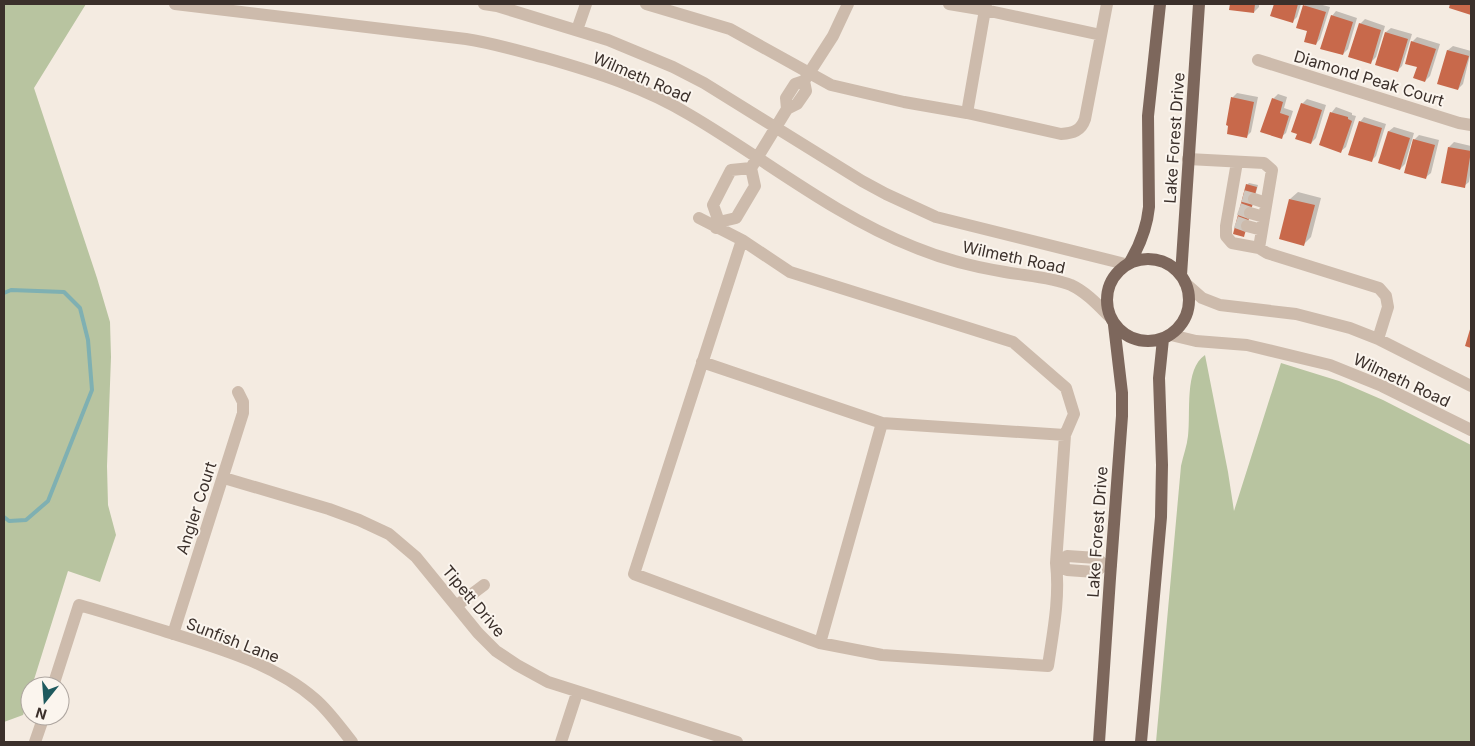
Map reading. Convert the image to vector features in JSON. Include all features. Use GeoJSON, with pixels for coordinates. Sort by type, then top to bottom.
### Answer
{"type":"FeatureCollection","features":[{"type":"Feature","properties":{"kind":"main road","name":"Lake Forest Drive"},"geometry":{"type":"LineString","coordinates":[[1128,263],[1138,246],[1148,220],[1150,207],[1148,116],[1160,4]]}},
{"type":"Feature","properties":{"kind":"main road","name":"Lake Forest Drive"},"geometry":{"type":"LineString","coordinates":[[1183,279],[1188,159],[1199,4]]}},
{"type":"Feature","properties":{"kind":"main road"},"geometry":{"type":"LineString","coordinates":[[1149,258],[1158,260],[1174,268],[1183,279],[1188,292],[1188,310],[1179,327],[1167,337],[1146,341],[1137,339],[1128,336],[1112,320],[1106,298],[1108,289],[1116,273],[1128,263],[1149,258]]}},
{"type":"Feature","properties":{"kind":"main road","name":"Lake Forest Drive"},"geometry":{"type":"LineString","coordinates":[[1100,742],[1107,565],[1122,416],[1122,393],[1112,320]]}},
{"type":"Feature","properties":{"kind":"main road"},"geometry":{"type":"LineString","coordinates":[[1141,742],[1161,517],[1162,466],[1159,378],[1167,337]]}},
{"type":"Feature","properties":{"kind":"street","name":"Wilmeth Road"},"geometry":{"type":"LineString","coordinates":[[175,4],[280,10],[484,42],[574,66],[642,91],[689,114],[754,163],[863,224],[914,247],[980,268],[1058,281],[1073,286],[1086,295],[1112,320]]}},
{"type":"Feature","properties":{"kind":"street","name":"Wilmeth Road"},"geometry":{"type":"LineString","coordinates":[[484,4],[497,6],[608,40],[673,67],[704,83],[886,194],[936,217],[1128,263]]}},
{"type":"Feature","properties":{"kind":"street"},"geometry":{"type":"LineString","coordinates":[[577,30],[586,4]]}},
{"type":"Feature","properties":{"kind":"street"},"geometry":{"type":"LineString","coordinates":[[646,4],[689,9],[730,28],[807,77],[831,85],[1061,134],[1070,134],[1078,131],[1083,125],[1107,4]]}},
{"type":"Feature","properties":{"kind":"street"},"geometry":{"type":"LineString","coordinates":[[718,225],[736,218],[755,186],[754,163],[787,109],[797,104],[806,91],[807,77],[833,36],[848,4]]}},
{"type":"Feature","properties":{"kind":"street"},"geometry":{"type":"LineString","coordinates":[[949,4],[985,7],[1101,35]]}},
{"type":"Feature","properties":{"kind":"street"},"geometry":{"type":"LineString","coordinates":[[967,113],[985,7]]}},
{"type":"Feature","properties":{"kind":"street","name":"Diamond Peak Court"},"geometry":{"type":"LineString","coordinates":[[1258,60],[1450,121],[1471,125]]}},
{"type":"Feature","properties":{"kind":"street"},"geometry":{"type":"LineString","coordinates":[[1188,159],[1264,163],[1272,170],[1259,248]]}},
{"type":"Feature","properties":{"kind":"street"},"geometry":{"type":"LineString","coordinates":[[1237,162],[1243,196],[1237,223],[1226,236],[1232,243],[1259,248],[1267,253],[1379,288],[1386,296],[1388,307],[1378,339]]}},
{"type":"Feature","properties":{"kind":"street"},"geometry":{"type":"LineString","coordinates":[[718,225],[713,205],[731,170],[754,163]]}},
{"type":"Feature","properties":{"kind":"street"},"geometry":{"type":"LineString","coordinates":[[1243,196],[1266,203]]}},
{"type":"Feature","properties":{"kind":"street"},"geometry":{"type":"LineString","coordinates":[[1240,209],[1264,217]]}},
{"type":"Feature","properties":{"kind":"street"},"geometry":{"type":"LineString","coordinates":[[699,218],[718,225],[742,240],[790,272],[1014,342],[1066,388],[1074,414],[1065,435],[1057,608],[1048,666],[882,655],[820,643],[634,574],[742,240]]}},
{"type":"Feature","properties":{"kind":"street"},"geometry":{"type":"LineString","coordinates":[[1237,223],[1262,230]]}},
{"type":"Feature","properties":{"kind":"street","name":"Wilmeth Road"},"geometry":{"type":"LineString","coordinates":[[1183,279],[1202,298],[1220,305],[1296,314],[1350,328],[1378,339],[1471,386]]}},
{"type":"Feature","properties":{"kind":"street","name":"Wilmeth Road"},"geometry":{"type":"LineString","coordinates":[[1167,337],[1247,345],[1330,365],[1382,386],[1471,430]]}},
{"type":"Feature","properties":{"kind":"street"},"geometry":{"type":"LineString","coordinates":[[702,362],[882,423],[1065,435]]}},
{"type":"Feature","properties":{"kind":"street","name":"Angler Court"},"geometry":{"type":"LineString","coordinates":[[173,634],[224,478],[243,413],[243,402],[238,392]]}},
{"type":"Feature","properties":{"kind":"street"},"geometry":{"type":"LineString","coordinates":[[820,643],[882,423]]}},
{"type":"Feature","properties":{"kind":"street","name":"Tipett Drive"},"geometry":{"type":"LineString","coordinates":[[224,478],[329,509],[359,520],[388,534],[416,557],[478,633],[496,651],[548,682],[737,742]]}},
{"type":"Feature","properties":{"kind":"street"},"geometry":{"type":"LineString","coordinates":[[1059,563],[1067,570],[1095,572],[1107,565]]}},
{"type":"Feature","properties":{"kind":"street"},"geometry":{"type":"LineString","coordinates":[[456,606],[484,586]]}},
{"type":"Feature","properties":{"kind":"street","name":"Sunfish Lane"},"geometry":{"type":"LineString","coordinates":[[56,676],[79,605],[173,634],[254,662],[289,680],[315,699],[352,742]]}},
{"type":"Feature","properties":{"kind":"street"},"geometry":{"type":"LineString","coordinates":[[561,742],[577,692]]}},
{"type":"Feature","properties":{"kind":"street"},"geometry":{"type":"LineString","coordinates":[[35,742],[41,726]]}},
{"type":"Feature","properties":{"kind":"green space"},"geometry":{"type":"Polygon","coordinates":[[[4,4],[86,4],[34,88],[110,322],[108,505],[116,535],[100,582],[68,571],[35,676],[20,676],[20,716],[4,722],[4,4]]]}},
{"type":"Feature","properties":{"kind":"green space"},"geometry":{"type":"Polygon","coordinates":[[[1205,355],[1234,511],[1281,363],[1339,381],[1383,400],[1471,445],[1471,742],[1156,742],[1181,466],[1188,436],[1191,381],[1198,362],[1205,355]]]}},
{"type":"Feature","properties":{"kind":"building"},"geometry":{"type":"Polygon","coordinates":[[[1230,4],[1255,4],[1254,13],[1229,10],[1230,4]]]}},
{"type":"Feature","properties":{"kind":"building"},"geometry":{"type":"Polygon","coordinates":[[[1274,4],[1298,4],[1293,23],[1270,16],[1274,4]]]}},
{"type":"Feature","properties":{"kind":"building"},"geometry":{"type":"Polygon","coordinates":[[[1450,4],[1471,4],[1471,15],[1449,8],[1450,4]]]}},
{"type":"Feature","properties":{"kind":"building"},"geometry":{"type":"Polygon","coordinates":[[[1303,5],[1326,12],[1316,45],[1304,42],[1307,31],[1296,28],[1303,5]]]}},
{"type":"Feature","properties":{"kind":"building"},"geometry":{"type":"Polygon","coordinates":[[[1331,15],[1353,22],[1343,55],[1320,49],[1331,15]]]}},
{"type":"Feature","properties":{"kind":"building"},"geometry":{"type":"Polygon","coordinates":[[[1359,23],[1381,30],[1371,64],[1348,57],[1359,23]]]}},
{"type":"Feature","properties":{"kind":"building"},"geometry":{"type":"Polygon","coordinates":[[[1385,32],[1408,39],[1398,72],[1375,65],[1385,32]]]}},
{"type":"Feature","properties":{"kind":"building"},"geometry":{"type":"Polygon","coordinates":[[[1411,41],[1436,49],[1425,82],[1413,78],[1417,67],[1405,64],[1411,41]]]}},
{"type":"Feature","properties":{"kind":"building"},"geometry":{"type":"Polygon","coordinates":[[[1447,50],[1469,56],[1458,90],[1437,84],[1447,50]]]}},
{"type":"Feature","properties":{"kind":"building"},"geometry":{"type":"Polygon","coordinates":[[[1231,97],[1254,102],[1247,138],[1227,134],[1228,126],[1226,125],[1231,97]]]}},
{"type":"Feature","properties":{"kind":"building"},"geometry":{"type":"Polygon","coordinates":[[[1272,98],[1283,102],[1280,113],[1289,116],[1282,139],[1260,132],[1272,98]]]}},
{"type":"Feature","properties":{"kind":"building"},"geometry":{"type":"Polygon","coordinates":[[[1301,103],[1322,110],[1311,144],[1295,139],[1297,134],[1291,132],[1301,103]]]}},
{"type":"Feature","properties":{"kind":"building"},"geometry":{"type":"Polygon","coordinates":[[[1330,112],[1348,117],[1352,121],[1341,153],[1319,145],[1330,112]]]}},
{"type":"Feature","properties":{"kind":"building"},"geometry":{"type":"Polygon","coordinates":[[[1359,121],[1382,128],[1372,162],[1348,155],[1359,121]]]}},
{"type":"Feature","properties":{"kind":"building"},"geometry":{"type":"Polygon","coordinates":[[[1388,131],[1410,138],[1400,170],[1378,163],[1388,131]]]}},
{"type":"Feature","properties":{"kind":"building"},"geometry":{"type":"Polygon","coordinates":[[[1413,139],[1435,145],[1426,179],[1404,173],[1413,139]]]}},
{"type":"Feature","properties":{"kind":"building"},"geometry":{"type":"Polygon","coordinates":[[[1448,147],[1471,151],[1465,188],[1441,183],[1448,147]]]}},
{"type":"Feature","properties":{"kind":"building"},"geometry":{"type":"Polygon","coordinates":[[[1246,184],[1257,187],[1244,237],[1233,234],[1246,184]]]}},
{"type":"Feature","properties":{"kind":"building"},"geometry":{"type":"Polygon","coordinates":[[[1289,199],[1315,205],[1304,246],[1279,239],[1289,199]]]}},
{"type":"Feature","properties":{"kind":"building"},"geometry":{"type":"Polygon","coordinates":[[[1471,326],[1471,348],[1465,346],[1471,326]]]}},
{"type":"Feature","properties":{"kind":"waterway"},"geometry":{"type":"LineString","coordinates":[[4,293],[11,290],[64,292],[80,308],[88,340],[92,390],[48,501],[26,520],[9,521],[4,517]]}},
{"type":"Feature","properties":{"kind":"tunnel"},"geometry":{"type":"LineString","coordinates":[[1243,196],[1254,199]]}},
{"type":"Feature","properties":{"kind":"tunnel"},"geometry":{"type":"LineString","coordinates":[[1239,209],[1250,213]]}},
{"type":"Feature","properties":{"kind":"tunnel"},"geometry":{"type":"LineString","coordinates":[[1236,222],[1247,226]]}}]}
